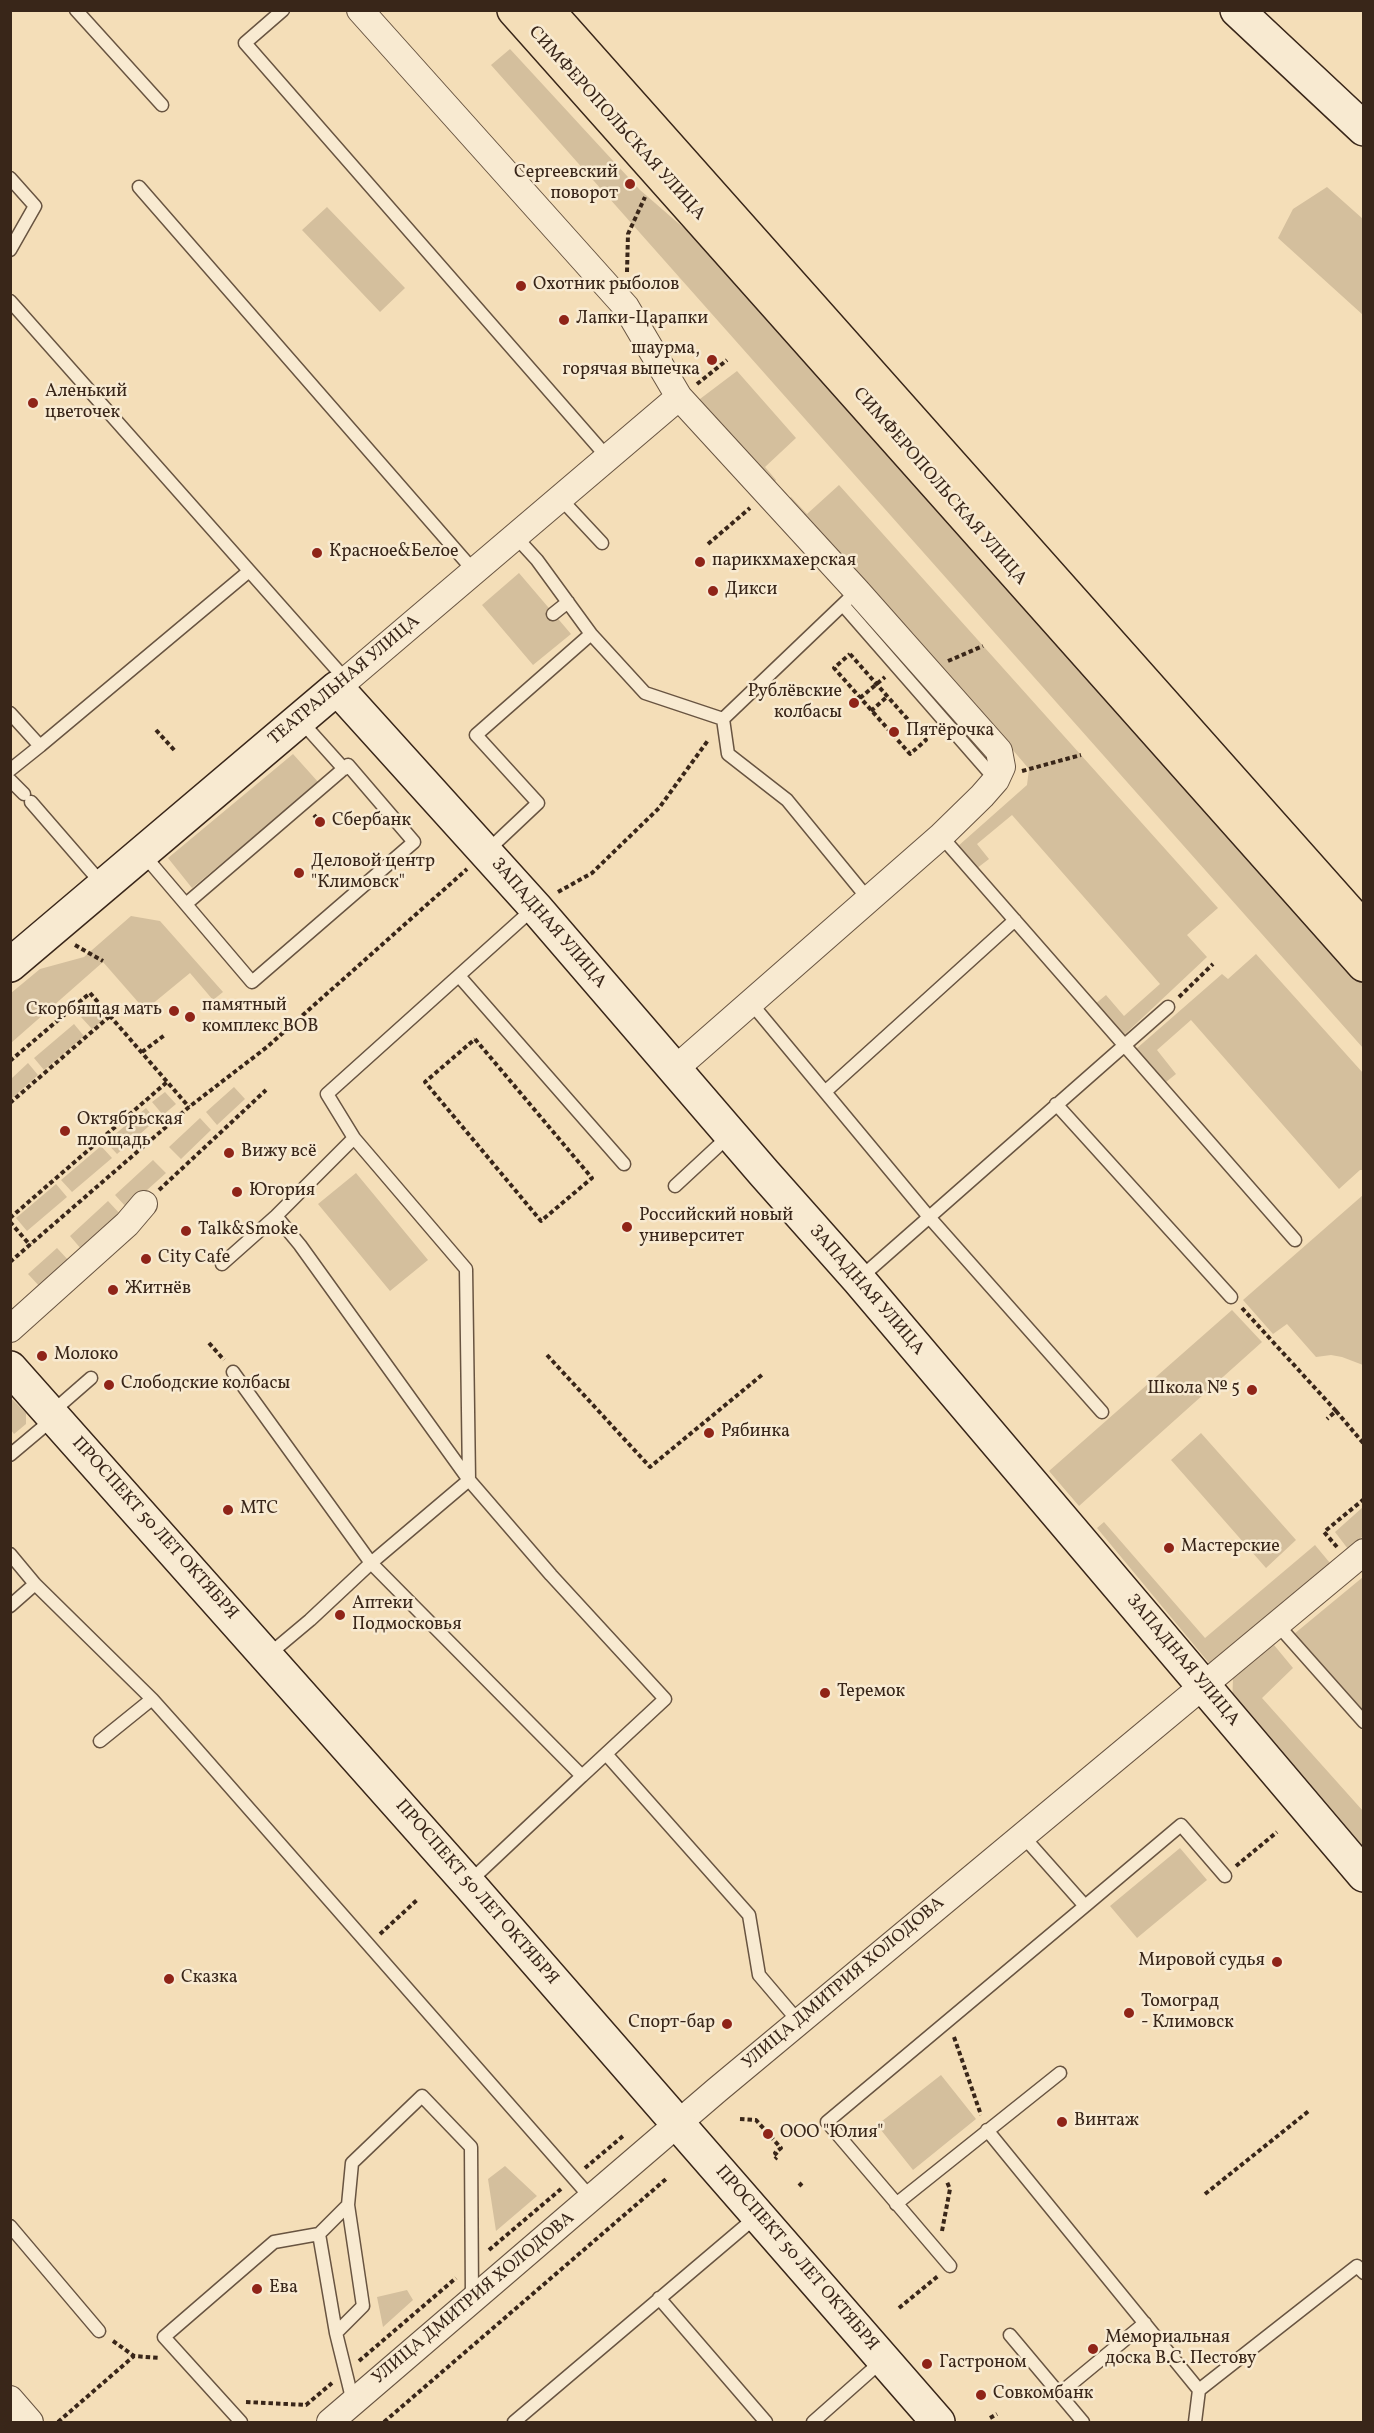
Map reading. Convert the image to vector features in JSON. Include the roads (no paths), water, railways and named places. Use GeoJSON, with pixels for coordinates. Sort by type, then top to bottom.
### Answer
{"type":"FeatureCollection","features":[{"type":"Feature","properties":{"kind":"main road","name":"СИМФЕРОПОЛЬСКАЯ УЛИЦА"},"geometry":{"type":"LineString","coordinates":[[514,10],[942,488],[1058,623],[1364,965]]}},
{"type":"Feature","properties":{"kind":"main road","name":"СИМФЕРОПОЛЬСКАЯ УЛИЦА"},"geometry":{"type":"LineString","coordinates":[[547,10],[1364,929]]}},
{"type":"Feature","properties":{"kind":"street"},"geometry":{"type":"LineString","coordinates":[[360,10],[626,307],[680,397],[773,500],[850,598],[999,751],[1002,767],[996,780],[941,836],[675,1069]]}},
{"type":"Feature","properties":{"kind":"street"},"geometry":{"type":"LineString","coordinates":[[1237,10],[1364,129]]}},
{"type":"Feature","properties":{"kind":"street","name":"ТЕАТРАЛЬНАЯ УЛИЦА"},"geometry":{"type":"LineString","coordinates":[[10,965],[680,397]]}},
{"type":"Feature","properties":{"kind":"street","name":"ЗАПАДНАЯ УЛИЦА"},"geometry":{"type":"LineString","coordinates":[[341,684],[485,852],[545,900],[675,1069],[859,1280],[1364,1875]]}},
{"type":"Feature","properties":{"kind":"street"},"geometry":{"type":"LineString","coordinates":[[10,1329],[127,1224],[144,1204]]}},
{"type":"Feature","properties":{"kind":"street","name":"ПРОСПЕКТ 50 ЛЕТ ОКТЯБРЯ"},"geometry":{"type":"LineString","coordinates":[[10,1368],[468,1883],[938,2422]]}},
{"type":"Feature","properties":{"kind":"street","name":"УЛИЦА ДМИТРИЯ ХОЛОДОВА"},"geometry":{"type":"LineString","coordinates":[[343,2416],[472,2301],[678,2124],[1276,1623],[1353,1552]]}},
{"type":"Feature","properties":{"kind":"street"},"geometry":{"type":"LineString","coordinates":[[10,2399],[30,2422]]}},
{"type":"Feature","properties":{"kind":"lane"},"geometry":{"type":"LineString","coordinates":[[76,10],[162,105]]}},
{"type":"Feature","properties":{"kind":"lane"},"geometry":{"type":"LineString","coordinates":[[283,10],[245,43],[608,458]]}},
{"type":"Feature","properties":{"kind":"lane"},"geometry":{"type":"LineString","coordinates":[[10,178],[34,206],[10,250]]}},
{"type":"Feature","properties":{"kind":"lane"},"geometry":{"type":"LineString","coordinates":[[139,187],[474,572]]}},
{"type":"Feature","properties":{"kind":"lane"},"geometry":{"type":"LineString","coordinates":[[10,302],[248,572],[341,684]]}},
{"type":"Feature","properties":{"kind":"lane"},"geometry":{"type":"LineString","coordinates":[[560,498],[602,543]]}},
{"type":"Feature","properties":{"kind":"lane"},"geometry":{"type":"LineString","coordinates":[[515,536],[537,560],[591,634],[645,693],[723,719]]}},
{"type":"Feature","properties":{"kind":"lane"},"geometry":{"type":"LineString","coordinates":[[10,770],[248,572]]}},
{"type":"Feature","properties":{"kind":"lane"},"geometry":{"type":"LineString","coordinates":[[723,719],[850,598]]}},
{"type":"Feature","properties":{"kind":"lane"},"geometry":{"type":"LineString","coordinates":[[554,614],[568,602]]}},
{"type":"Feature","properties":{"kind":"lane"},"geometry":{"type":"LineString","coordinates":[[485,852],[538,804],[476,735],[591,634]]}},
{"type":"Feature","properties":{"kind":"lane"},"geometry":{"type":"LineString","coordinates":[[10,713],[40,746]]}},
{"type":"Feature","properties":{"kind":"lane"},"geometry":{"type":"LineString","coordinates":[[299,719],[344,769]]}},
{"type":"Feature","properties":{"kind":"lane"},"geometry":{"type":"LineString","coordinates":[[723,719],[728,754],[787,800],[869,900]]}},
{"type":"Feature","properties":{"kind":"lane"},"geometry":{"type":"LineString","coordinates":[[142,853],[252,982],[414,842],[348,765],[186,904]]}},
{"type":"Feature","properties":{"kind":"lane"},"geometry":{"type":"LineString","coordinates":[[10,780],[103,886]]}},
{"type":"Feature","properties":{"kind":"lane"},"geometry":{"type":"LineString","coordinates":[[941,836],[1296,1240]]}},
{"type":"Feature","properties":{"kind":"lane"},"geometry":{"type":"LineString","coordinates":[[469,1480],[466,1269],[354,1138],[327,1094],[545,900]]}},
{"type":"Feature","properties":{"kind":"lane"},"geometry":{"type":"LineString","coordinates":[[826,1091],[1015,920]]}},
{"type":"Feature","properties":{"kind":"lane"},"geometry":{"type":"LineString","coordinates":[[459,975],[624,1164]]}},
{"type":"Feature","properties":{"kind":"lane"},"geometry":{"type":"LineString","coordinates":[[751,1003],[929,1217],[1102,1412]]}},
{"type":"Feature","properties":{"kind":"lane"},"geometry":{"type":"LineString","coordinates":[[859,1280],[1168,1007]]}},
{"type":"Feature","properties":{"kind":"lane"},"geometry":{"type":"LineString","coordinates":[[1056,1104],[1235,1300]]}},
{"type":"Feature","properties":{"kind":"lane"},"geometry":{"type":"LineString","coordinates":[[675,1186],[731,1134]]}},
{"type":"Feature","properties":{"kind":"lane"},"geometry":{"type":"LineString","coordinates":[[222,1264],[276,1216],[354,1138]]}},
{"type":"Feature","properties":{"kind":"lane"},"geometry":{"type":"LineString","coordinates":[[276,1216],[300,1245],[469,1480],[551,1575],[665,1700],[468,1883]]}},
{"type":"Feature","properties":{"kind":"lane"},"geometry":{"type":"LineString","coordinates":[[233,1372],[371,1563],[582,1776]]}},
{"type":"Feature","properties":{"kind":"lane"},"geometry":{"type":"LineString","coordinates":[[10,1455],[91,1378]]}},
{"type":"Feature","properties":{"kind":"lane"},"geometry":{"type":"LineString","coordinates":[[267,1656],[469,1480]]}},
{"type":"Feature","properties":{"kind":"lane"},"geometry":{"type":"LineString","coordinates":[[10,1554],[35,1584],[152,1698],[592,2199]]}},
{"type":"Feature","properties":{"kind":"lane"},"geometry":{"type":"LineString","coordinates":[[10,1606],[35,1584]]}},
{"type":"Feature","properties":{"kind":"lane"},"geometry":{"type":"LineString","coordinates":[[1276,1623],[1364,1722]]}},
{"type":"Feature","properties":{"kind":"lane"},"geometry":{"type":"LineString","coordinates":[[100,1741],[152,1698]]}},
{"type":"Feature","properties":{"kind":"lane"},"geometry":{"type":"LineString","coordinates":[[606,1754],[749,1915],[759,1975],[800,2022]]}},
{"type":"Feature","properties":{"kind":"lane"},"geometry":{"type":"LineString","coordinates":[[950,2266],[827,2122],[1181,1825],[1224,1876]]}},
{"type":"Feature","properties":{"kind":"lane"},"geometry":{"type":"LineString","coordinates":[[1023,1835],[1085,1906]]}},
{"type":"Feature","properties":{"kind":"lane"},"geometry":{"type":"LineString","coordinates":[[896,2204],[1060,2073]]}},
{"type":"Feature","properties":{"kind":"lane"},"geometry":{"type":"LineString","coordinates":[[336,2333],[363,2306],[348,2205],[352,2163],[422,2096],[471,2147],[472,2301]]}},
{"type":"Feature","properties":{"kind":"lane"},"geometry":{"type":"LineString","coordinates":[[987,2130],[1199,2390]]}},
{"type":"Feature","properties":{"kind":"lane"},"geometry":{"type":"LineString","coordinates":[[241,2422],[164,2337],[273,2241],[319,2234],[348,2205]]}},
{"type":"Feature","properties":{"kind":"lane"},"geometry":{"type":"LineString","coordinates":[[514,2422],[758,2216]]}},
{"type":"Feature","properties":{"kind":"lane"},"geometry":{"type":"LineString","coordinates":[[10,2226],[99,2331]]}},
{"type":"Feature","properties":{"kind":"lane"},"geometry":{"type":"LineString","coordinates":[[319,2234],[336,2333],[343,2416]]}},
{"type":"Feature","properties":{"kind":"lane"},"geometry":{"type":"LineString","coordinates":[[1195,2422],[1199,2390],[1357,2266],[1364,2273]]}},
{"type":"Feature","properties":{"kind":"lane"},"geometry":{"type":"LineString","coordinates":[[659,2298],[766,2422]]}},
{"type":"Feature","properties":{"kind":"lane"},"geometry":{"type":"LineString","coordinates":[[1059,2394],[1145,2323]]}},
{"type":"Feature","properties":{"kind":"lane"},"geometry":{"type":"LineString","coordinates":[[1010,2335],[1083,2422]]}},
{"type":"Feature","properties":{"kind":"lane"},"geometry":{"type":"LineString","coordinates":[[813,2422],[884,2360]]}},
{"type":"Feature","properties":{"kind":"place","name":"Сергеевский поворот"},"geometry":{"type":"Point","coordinates":[630,184]}},
{"type":"Feature","properties":{"kind":"place","name":"Охотник рыболов"},"geometry":{"type":"Point","coordinates":[521,286]}},
{"type":"Feature","properties":{"kind":"place","name":"Лапки-Царапки"},"geometry":{"type":"Point","coordinates":[564,320]}},
{"type":"Feature","properties":{"kind":"place","name":"шаурма, горячая выпечка"},"geometry":{"type":"Point","coordinates":[712,360]}},
{"type":"Feature","properties":{"kind":"place","name":"Аленький цветочек"},"geometry":{"type":"Point","coordinates":[33,403]}},
{"type":"Feature","properties":{"kind":"place","name":"Красное&Белое"},"geometry":{"type":"Point","coordinates":[317,553]}},
{"type":"Feature","properties":{"kind":"place","name":"парикхмахерская"},"geometry":{"type":"Point","coordinates":[700,562]}},
{"type":"Feature","properties":{"kind":"place","name":"Дикси"},"geometry":{"type":"Point","coordinates":[713,591]}},
{"type":"Feature","properties":{"kind":"place","name":"Рублёвские колбасы"},"geometry":{"type":"Point","coordinates":[854,703]}},
{"type":"Feature","properties":{"kind":"place","name":"Пятёрочка"},"geometry":{"type":"Point","coordinates":[894,732]}},
{"type":"Feature","properties":{"kind":"place","name":"Сбербанк"},"geometry":{"type":"Point","coordinates":[320,822]}},
{"type":"Feature","properties":{"kind":"place","name":"Деловой центр \"Климовск\""},"geometry":{"type":"Point","coordinates":[299,873]}},
{"type":"Feature","properties":{"kind":"place","name":"Скорбящая мать"},"geometry":{"type":"Point","coordinates":[174,1011]}},
{"type":"Feature","properties":{"kind":"place","name":"памятный комплекс ВОВ"},"geometry":{"type":"Point","coordinates":[190,1017]}},
{"type":"Feature","properties":{"kind":"place","name":"Октябрьская площадь"},"geometry":{"type":"Point","coordinates":[65,1131]}},
{"type":"Feature","properties":{"kind":"place","name":"Вижу всё"},"geometry":{"type":"Point","coordinates":[229,1153]}},
{"type":"Feature","properties":{"kind":"place","name":"Югория"},"geometry":{"type":"Point","coordinates":[237,1192]}},
{"type":"Feature","properties":{"kind":"place","name":"Российский новый университет"},"geometry":{"type":"Point","coordinates":[627,1227]}},
{"type":"Feature","properties":{"kind":"place","name":"Talk&Smoke"},"geometry":{"type":"Point","coordinates":[186,1231]}},
{"type":"Feature","properties":{"kind":"place","name":"City Cafe"},"geometry":{"type":"Point","coordinates":[146,1259]}},
{"type":"Feature","properties":{"kind":"place","name":"Житнёв"},"geometry":{"type":"Point","coordinates":[113,1290]}},
{"type":"Feature","properties":{"kind":"place","name":"Молоко"},"geometry":{"type":"Point","coordinates":[42,1356]}},
{"type":"Feature","properties":{"kind":"place","name":"Слободские колбасы"},"geometry":{"type":"Point","coordinates":[109,1385]}},
{"type":"Feature","properties":{"kind":"place","name":"Школа № 5"},"geometry":{"type":"Point","coordinates":[1252,1390]}},
{"type":"Feature","properties":{"kind":"place","name":"Рябинка"},"geometry":{"type":"Point","coordinates":[709,1433]}},
{"type":"Feature","properties":{"kind":"place","name":"МТС"},"geometry":{"type":"Point","coordinates":[228,1510]}},
{"type":"Feature","properties":{"kind":"place","name":"Мастерские"},"geometry":{"type":"Point","coordinates":[1169,1548]}},
{"type":"Feature","properties":{"kind":"place","name":"Аптеки Подмосковья"},"geometry":{"type":"Point","coordinates":[340,1615]}},
{"type":"Feature","properties":{"kind":"place","name":"Теремок"},"geometry":{"type":"Point","coordinates":[825,1693]}},
{"type":"Feature","properties":{"kind":"place","name":"Мировой судья"},"geometry":{"type":"Point","coordinates":[1277,1962]}},
{"type":"Feature","properties":{"kind":"place","name":"Сказка"},"geometry":{"type":"Point","coordinates":[169,1979]}},
{"type":"Feature","properties":{"kind":"place","name":"Томоград - Климовск"},"geometry":{"type":"Point","coordinates":[1129,2013]}},
{"type":"Feature","properties":{"kind":"place","name":"Спорт-бар"},"geometry":{"type":"Point","coordinates":[727,2024]}},
{"type":"Feature","properties":{"kind":"place","name":"Винтаж"},"geometry":{"type":"Point","coordinates":[1062,2122]}},
{"type":"Feature","properties":{"kind":"place","name":"ООО \"Юлия\""},"geometry":{"type":"Point","coordinates":[768,2134]}},
{"type":"Feature","properties":{"kind":"place","name":"Ева"},"geometry":{"type":"Point","coordinates":[257,2289]}},
{"type":"Feature","properties":{"kind":"place","name":"Мемориальная доска В.С. Пестову"},"geometry":{"type":"Point","coordinates":[1093,2349]}},
{"type":"Feature","properties":{"kind":"place","name":"Гастроном"},"geometry":{"type":"Point","coordinates":[927,2364]}},
{"type":"Feature","properties":{"kind":"place","name":"Совкомбанк"},"geometry":{"type":"Point","coordinates":[981,2395]}}]}
